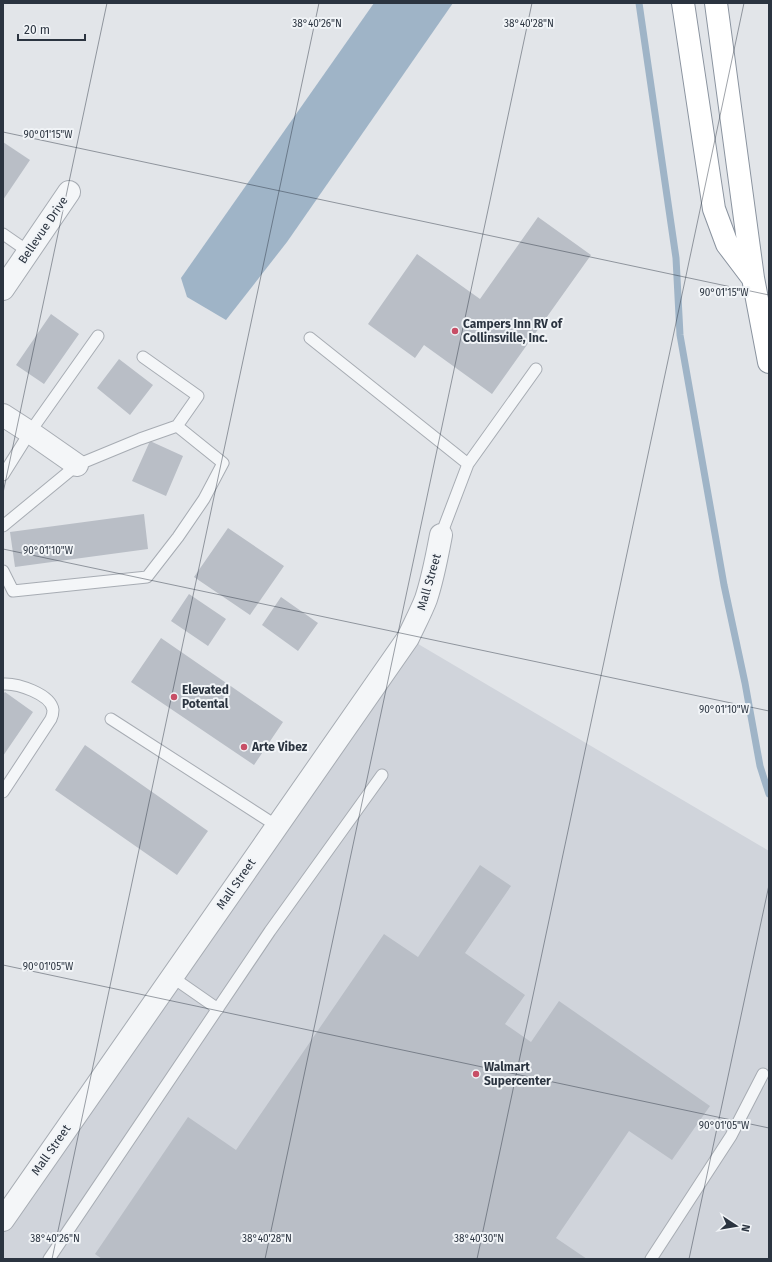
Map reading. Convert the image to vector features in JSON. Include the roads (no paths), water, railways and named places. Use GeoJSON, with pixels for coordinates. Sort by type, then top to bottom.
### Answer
{"type":"FeatureCollection","features":[{"type":"Feature","properties":{"kind":"highway"},"geometry":{"type":"LineString","coordinates":[[683,3],[714,209],[727,244],[753,278]]}},
{"type":"Feature","properties":{"kind":"highway"},"geometry":{"type":"LineString","coordinates":[[716,3],[753,278],[769,362]]}},
{"type":"Feature","properties":{"kind":"street","name":"Bellevue Drive"},"geometry":{"type":"LineString","coordinates":[[3,289],[69,192]]}},
{"type":"Feature","properties":{"kind":"street"},"geometry":{"type":"LineString","coordinates":[[3,415],[78,465]]}},
{"type":"Feature","properties":{"kind":"street","name":"Mall Street"},"geometry":{"type":"LineString","coordinates":[[3,1220],[408,638],[426,598],[436,562],[441,535]]}},
{"type":"Feature","properties":{"kind":"lane"},"geometry":{"type":"LineString","coordinates":[[3,234],[28,252]]}},
{"type":"Feature","properties":{"kind":"lane"},"geometry":{"type":"LineString","coordinates":[[3,475],[30,432],[98,336]]}},
{"type":"Feature","properties":{"kind":"lane"},"geometry":{"type":"LineString","coordinates":[[310,338],[468,464]]}},
{"type":"Feature","properties":{"kind":"lane"},"geometry":{"type":"LineString","coordinates":[[3,526],[78,465],[140,439],[177,426],[198,396],[143,357]]}},
{"type":"Feature","properties":{"kind":"lane"},"geometry":{"type":"LineString","coordinates":[[441,535],[468,464],[536,369]]}},
{"type":"Feature","properties":{"kind":"lane"},"geometry":{"type":"LineString","coordinates":[[3,571],[13,591],[147,577],[178,537],[204,499],[223,463],[177,426]]}},
{"type":"Feature","properties":{"kind":"lane"},"geometry":{"type":"LineString","coordinates":[[3,684],[22,687],[39,694],[50,703],[53,710],[51,719],[3,792]]}},
{"type":"Feature","properties":{"kind":"lane"},"geometry":{"type":"LineString","coordinates":[[111,719],[277,826]]}},
{"type":"Feature","properties":{"kind":"lane"},"geometry":{"type":"LineString","coordinates":[[49,1259],[270,931],[382,775]]}},
{"type":"Feature","properties":{"kind":"lane"},"geometry":{"type":"LineString","coordinates":[[172,977],[218,1009]]}},
{"type":"Feature","properties":{"kind":"lane"},"geometry":{"type":"LineString","coordinates":[[651,1259],[731,1136],[763,1074]]}},
{"type":"Feature","properties":{"kind":"water"},"geometry":{"type":"Polygon","coordinates":[[[374,3],[453,3],[287,242],[226,320],[187,297],[181,278],[374,3]]]}},
{"type":"Feature","properties":{"kind":"waterway"},"geometry":{"type":"LineString","coordinates":[[639,3],[676,258],[680,335],[724,585],[745,683],[760,766],[769,794]]}},
{"type":"Feature","properties":{"kind":"place","name":"Campers Inn RV of Collinsville, Inc."},"geometry":{"type":"Point","coordinates":[455,331]}},
{"type":"Feature","properties":{"kind":"place","name":"Elevated Potental"},"geometry":{"type":"Point","coordinates":[174,697]}},
{"type":"Feature","properties":{"kind":"place","name":"Arte Vibez"},"geometry":{"type":"Point","coordinates":[244,747]}},
{"type":"Feature","properties":{"kind":"place","name":"Walmart Supercenter"},"geometry":{"type":"Point","coordinates":[476,1074]}}]}
